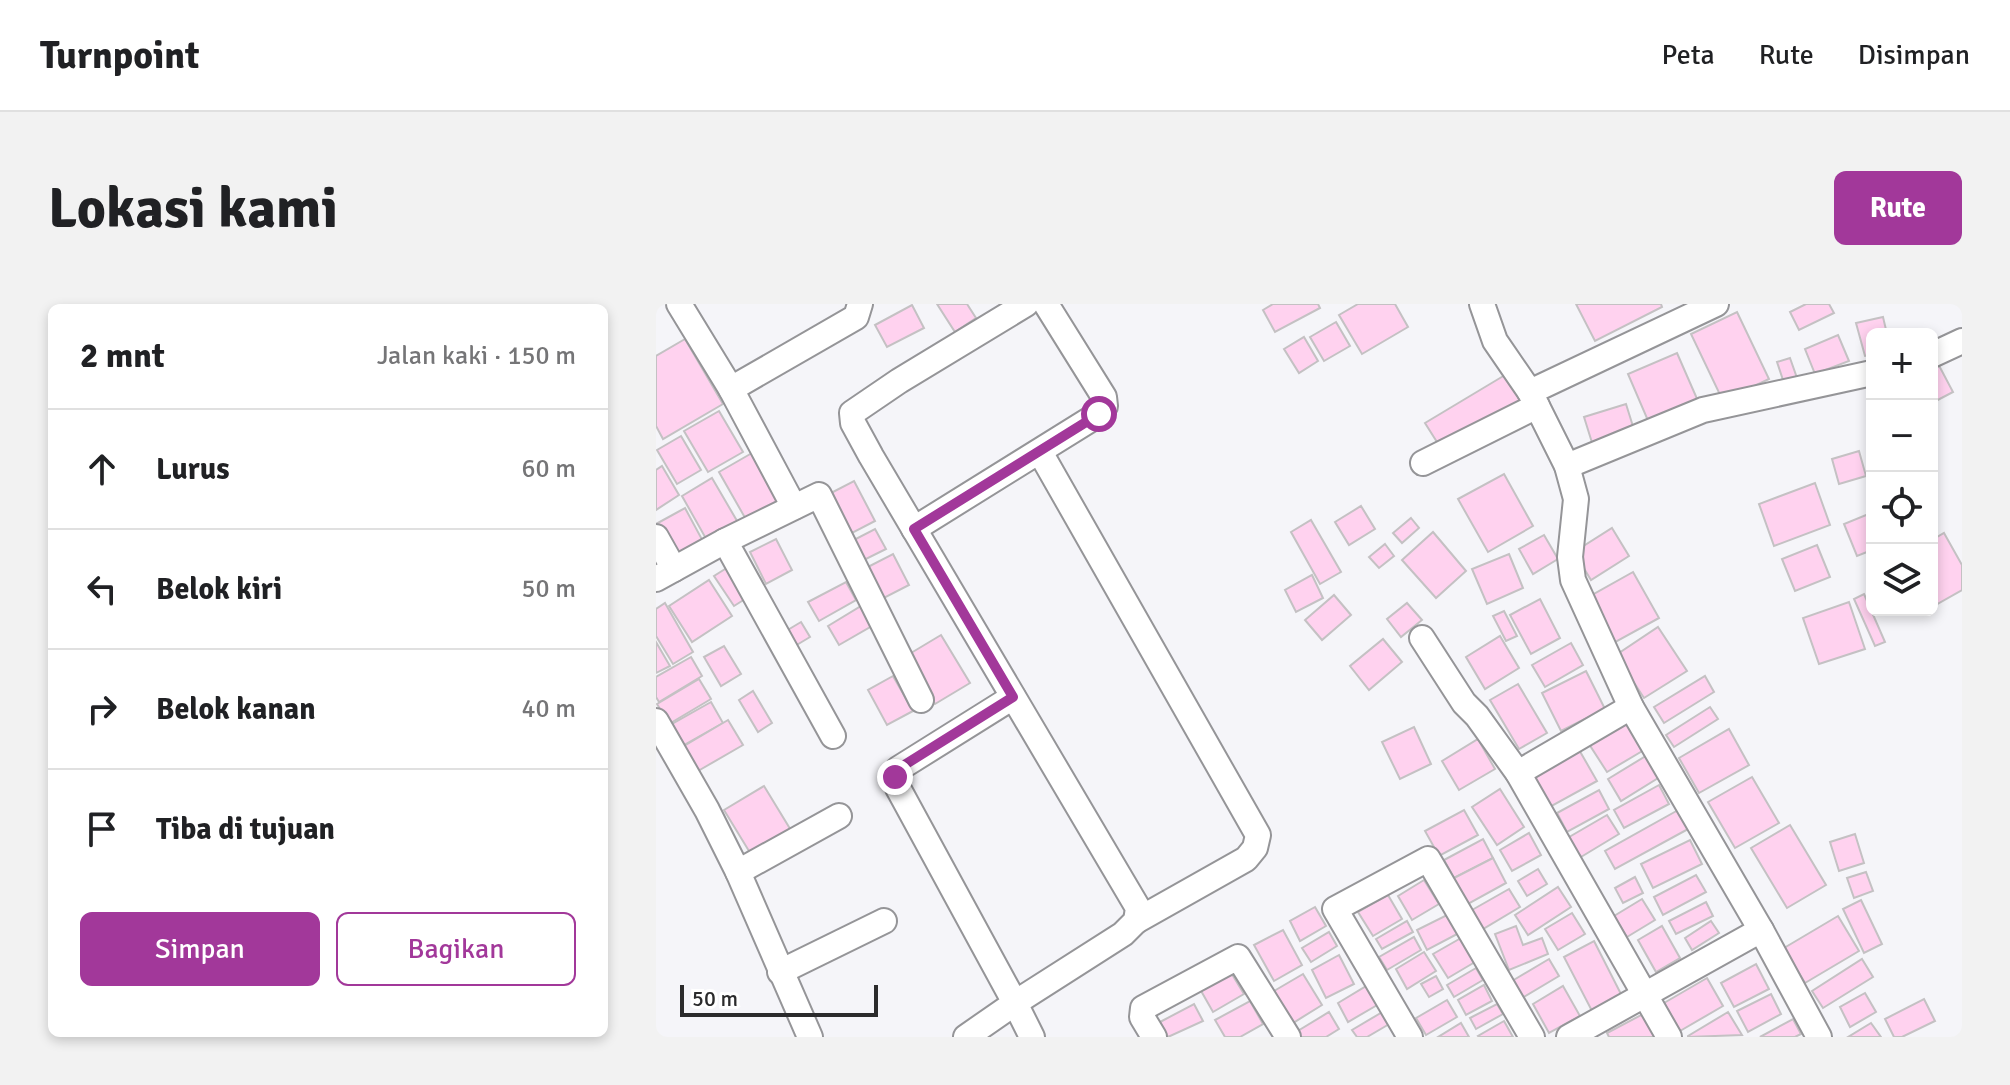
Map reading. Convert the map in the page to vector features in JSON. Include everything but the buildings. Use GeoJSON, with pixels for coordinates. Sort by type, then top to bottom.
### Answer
{"type":"FeatureCollection","features":[{"type":"Feature","properties":{"kind":"street"},"geometry":{"type":"LineString","coordinates":[[679,304],[731,389],[794,507]]}},
{"type":"Feature","properties":{"kind":"street"},"geometry":{"type":"LineString","coordinates":[[731,389],[856,317],[860,304]]}},
{"type":"Feature","properties":{"kind":"street"},"geometry":{"type":"LineString","coordinates":[[1026,304],[852,413],[853,423],[1138,908],[1136,921]]}},
{"type":"Feature","properties":{"kind":"street"},"geometry":{"type":"LineString","coordinates":[[914,529],[1040,452],[1099,414],[1105,406],[1104,397],[1046,304]]}},
{"type":"Feature","properties":{"kind":"street"},"geometry":{"type":"LineString","coordinates":[[1482,304],[1495,341],[1534,399],[1567,466],[1576,499],[1570,557],[1573,580],[1631,707],[1761,930],[1819,1037]]}},
{"type":"Feature","properties":{"kind":"street"},"geometry":{"type":"LineString","coordinates":[[1423,463],[1534,399],[1716,304]]}},
{"type":"Feature","properties":{"kind":"street"},"geometry":{"type":"LineString","coordinates":[[1938,352],[1962,341]]}},
{"type":"Feature","properties":{"kind":"street"},"geometry":{"type":"LineString","coordinates":[[1567,466],[1703,410],[1866,374]]}},
{"type":"Feature","properties":{"kind":"street"},"geometry":{"type":"LineString","coordinates":[[966,1037],[1123,934],[1136,921],[1246,859],[1255,848],[1258,835],[1040,452]]}},
{"type":"Feature","properties":{"kind":"street"},"geometry":{"type":"LineString","coordinates":[[656,537],[665,574],[819,495],[921,700]]}},
{"type":"Feature","properties":{"kind":"street"},"geometry":{"type":"LineString","coordinates":[[725,541],[833,736]]}},
{"type":"Feature","properties":{"kind":"street"},"geometry":{"type":"LineString","coordinates":[[1422,638],[1464,703],[1518,773],[1669,1037]]}},
{"type":"Feature","properties":{"kind":"street"},"geometry":{"type":"LineString","coordinates":[[1013,697],[898,769],[895,777],[1032,1037]]}},
{"type":"Feature","properties":{"kind":"street"},"geometry":{"type":"LineString","coordinates":[[1518,773],[1631,707]]}},
{"type":"Feature","properties":{"kind":"street"},"geometry":{"type":"LineString","coordinates":[[656,721],[738,872],[810,1037]]}},
{"type":"Feature","properties":{"kind":"street"},"geometry":{"type":"LineString","coordinates":[[738,872],[839,816]]}},
{"type":"Feature","properties":{"kind":"street"},"geometry":{"type":"LineString","coordinates":[[1410,1037],[1335,909],[1428,859],[1532,1037]]}},
{"type":"Feature","properties":{"kind":"street"},"geometry":{"type":"LineString","coordinates":[[780,972],[884,921]]}},
{"type":"Feature","properties":{"kind":"street"},"geometry":{"type":"LineString","coordinates":[[1569,1037],[1761,930]]}},
{"type":"Feature","properties":{"kind":"street"},"geometry":{"type":"LineString","coordinates":[[1154,1037],[1142,1017],[1143,1008],[1238,957],[1288,1037]]}},
{"type":"Feature","properties":{"kind":"route"},"geometry":{"type":"LineString","coordinates":[[895,777],[898,769],[1013,697],[914,529],[1099,414]]}}]}
